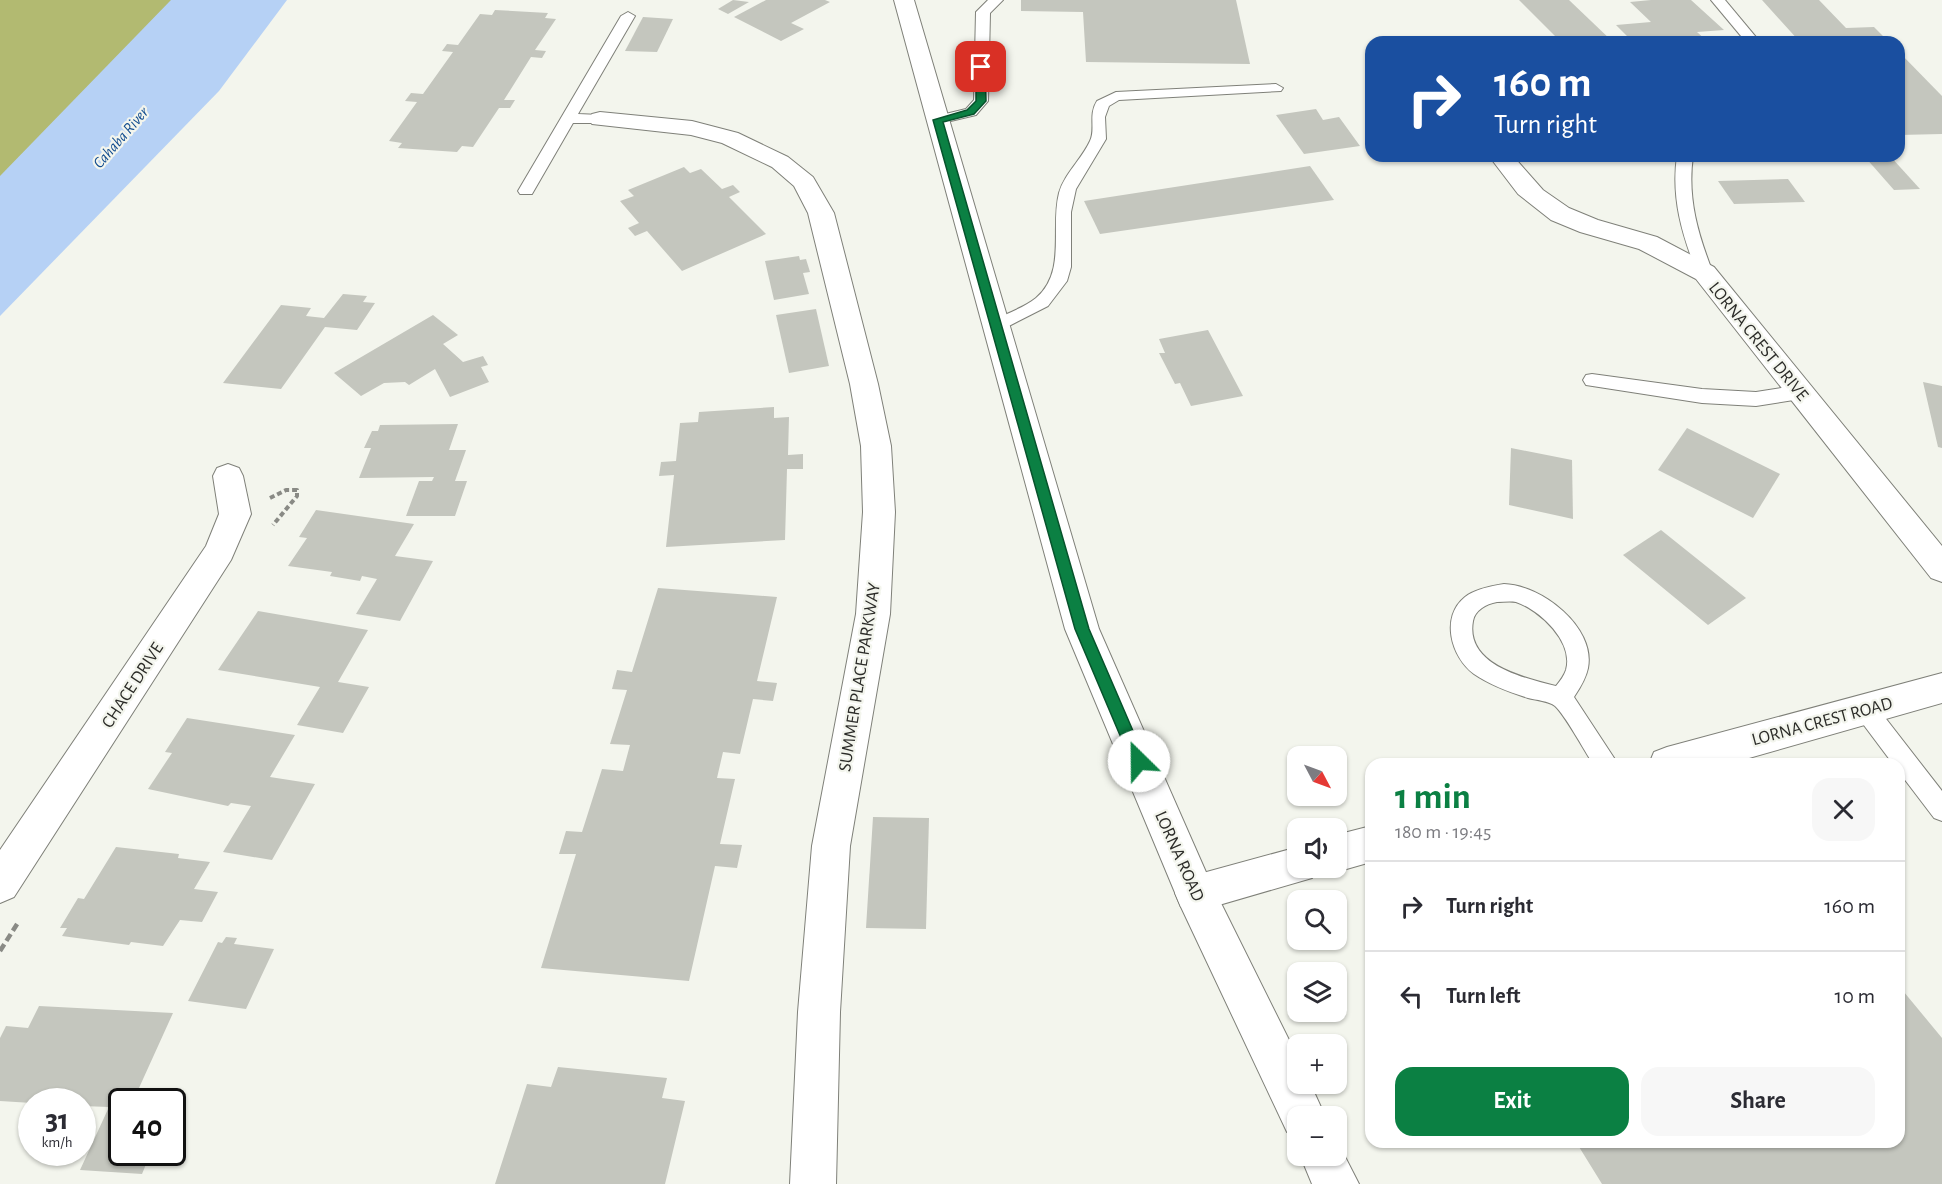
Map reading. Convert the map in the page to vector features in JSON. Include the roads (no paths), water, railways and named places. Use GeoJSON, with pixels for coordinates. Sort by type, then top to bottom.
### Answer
{"type":"FeatureCollection","features":[{"type":"Feature","properties":{"kind":"street","name":"LORNA ROAD"},"geometry":{"type":"LineString","coordinates":[[904,0],[1082,629],[1195,893],[1298,1106]]}},
{"type":"Feature","properties":{"kind":"street","name":"SUMMER PLACE PARKWAY"},"geometry":{"type":"LineString","coordinates":[[600,119],[692,128],[730,138],[780,162],[804,182],[821,213],[866,395],[876,446],[879,512],[873,614],[831,846],[819,1012],[813,1184]]}},
{"type":"Feature","properties":{"kind":"street","name":"LORNA CREST DRIVE"},"geometry":{"type":"LineString","coordinates":[[1506,162],[1541,202],[1561,214],[1586,225],[1640,240],[1677,256],[1705,273],[1942,569]]}},
{"type":"Feature","properties":{"kind":"street","name":"CHACE DRIVE"},"geometry":{"type":"LineString","coordinates":[[0,884],[220,551],[235,514],[228,476]]}},
{"type":"Feature","properties":{"kind":"street","name":"LORNA CREST ROAD"},"geometry":{"type":"LineString","coordinates":[[1689,758],[1942,688]]}},
{"type":"Feature","properties":{"kind":"street"},"geometry":{"type":"LineString","coordinates":[[1347,851],[1365,846]]}},
{"type":"Feature","properties":{"kind":"street"},"geometry":{"type":"LineString","coordinates":[[1195,893],[1287,868]]}},
{"type":"Feature","properties":{"kind":"street"},"geometry":{"type":"LineString","coordinates":[[1327,1166],[1336,1184]]}},
{"type":"Feature","properties":{"kind":"lane"},"geometry":{"type":"LineString","coordinates":[[938,120],[971,112],[981,101],[983,12],[996,0]]}},
{"type":"Feature","properties":{"kind":"lane"},"geometry":{"type":"LineString","coordinates":[[1718,0],[1749,36]]}},
{"type":"Feature","properties":{"kind":"lane"},"geometry":{"type":"LineString","coordinates":[[526,191],[628,16]]}},
{"type":"Feature","properties":{"kind":"lane"},"geometry":{"type":"LineString","coordinates":[[997,325],[1042,302],[1059,281],[1063,267],[1063,212],[1068,189],[1099,139],[1098,117],[1102,104],[1116,96],[1276,88]]}},
{"type":"Feature","properties":{"kind":"lane"},"geometry":{"type":"LineString","coordinates":[[568,117],[600,119]]}},
{"type":"Feature","properties":{"kind":"lane"},"geometry":{"type":"LineString","coordinates":[[1684,162],[1681,175],[1682,204],[1689,234],[1705,273]]}},
{"type":"Feature","properties":{"kind":"lane"},"geometry":{"type":"LineString","coordinates":[[1593,380],[1702,396],[1756,399],[1800,392]]}},
{"type":"Feature","properties":{"kind":"lane"},"geometry":{"type":"LineString","coordinates":[[1560,697],[1575,678],[1579,656],[1568,630],[1552,613],[1519,594],[1503,592],[1477,600],[1466,610],[1460,634],[1467,652],[1478,665],[1500,678],[1560,697],[1603,758]]}},
{"type":"Feature","properties":{"kind":"lane"},"geometry":{"type":"LineString","coordinates":[[1865,709],[1902,758]]}},
{"type":"Feature","properties":{"kind":"lane"},"geometry":{"type":"LineString","coordinates":[[1905,761],[1942,810]]}},
{"type":"Feature","properties":{"kind":"water","name":"Cahaba River"},"geometry":{"type":"Polygon","coordinates":[[[171,0],[287,0],[219,91],[0,316],[0,176],[171,0]]]}}]}
